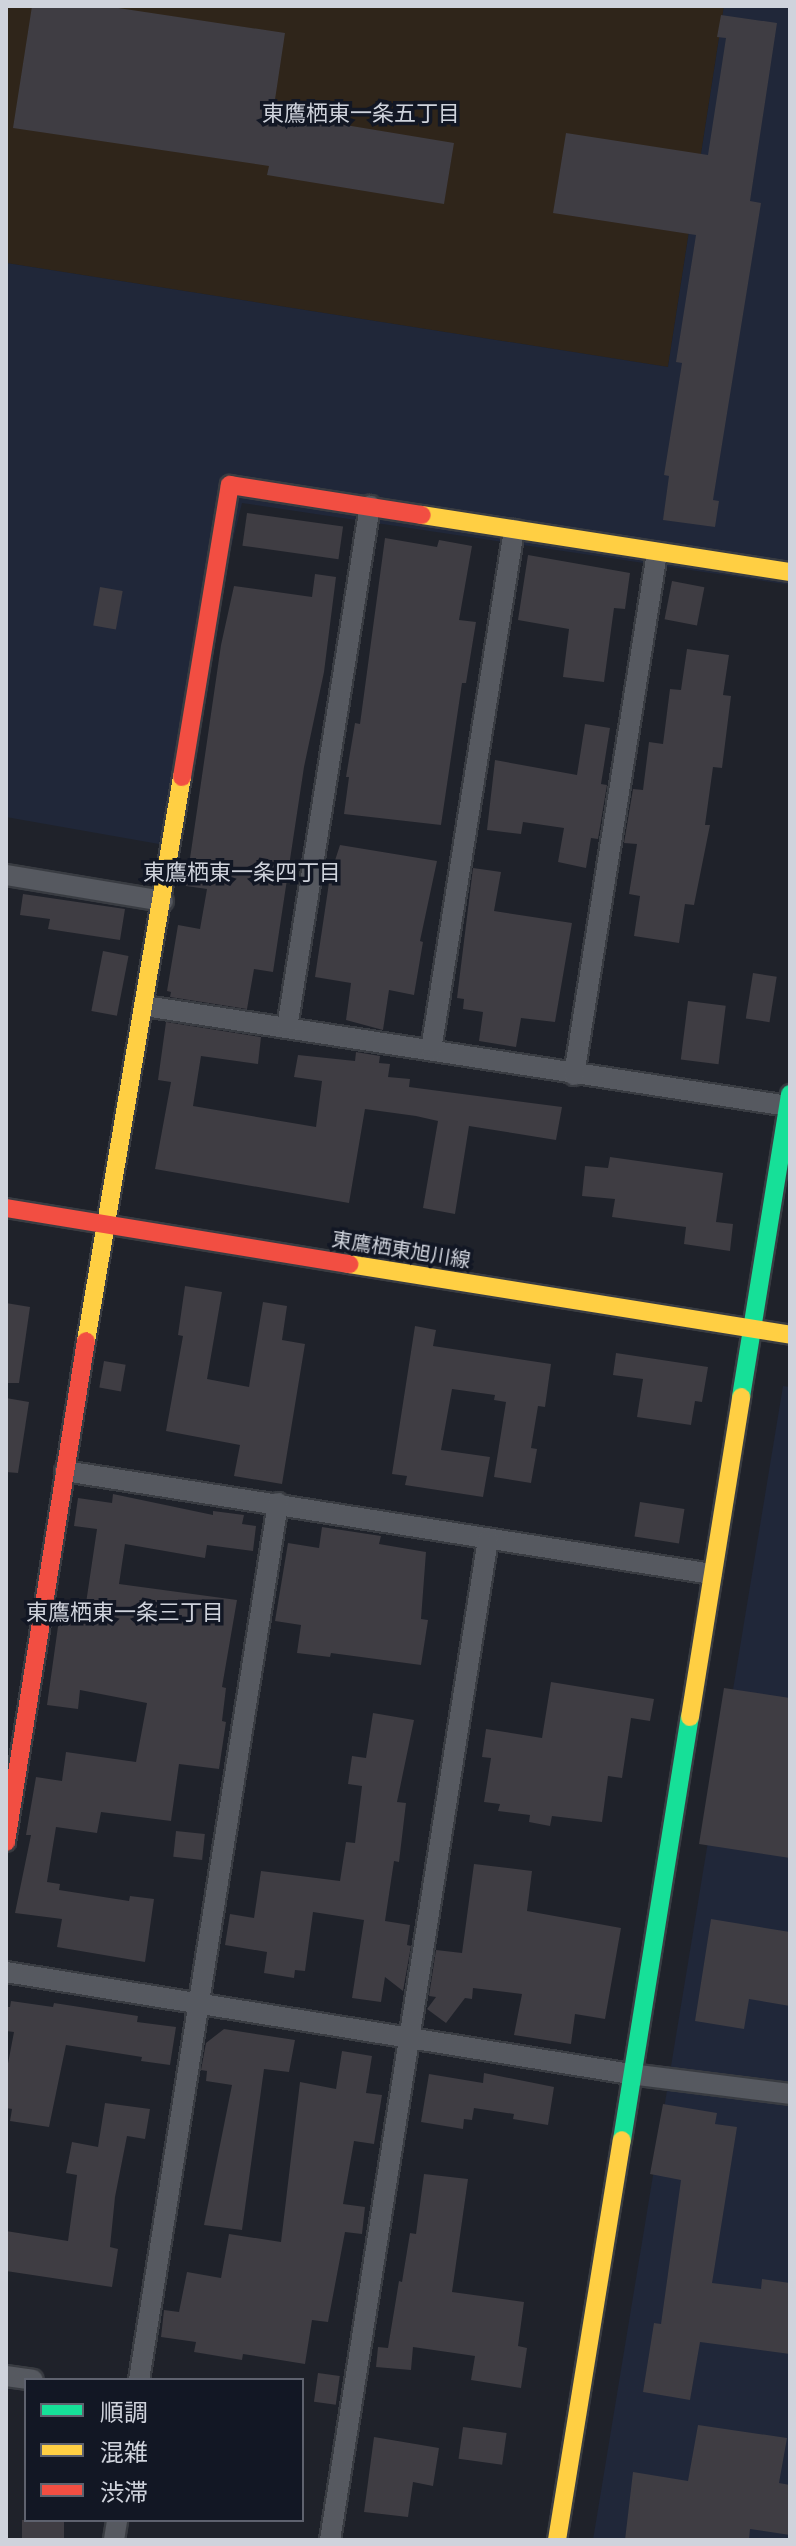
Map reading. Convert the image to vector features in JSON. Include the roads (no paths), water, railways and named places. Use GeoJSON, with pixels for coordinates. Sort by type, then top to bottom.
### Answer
{"type":"FeatureCollection","features":[{"type":"Feature","properties":{"kind":"street"},"geometry":{"type":"LineString","coordinates":[[7,1829],[104,1226],[163,901],[230,485],[790,572]]}},
{"type":"Feature","properties":{"kind":"street"},"geometry":{"type":"LineString","coordinates":[[287,1028],[370,506]]}},
{"type":"Feature","properties":{"kind":"street"},"geometry":{"type":"LineString","coordinates":[[431,1050],[514,530]]}},
{"type":"Feature","properties":{"kind":"street"},"geometry":{"type":"LineString","coordinates":[[574,1075],[657,553]]}},
{"type":"Feature","properties":{"kind":"street"},"geometry":{"type":"LineString","coordinates":[[6,875],[163,901]]}},
{"type":"Feature","properties":{"kind":"street"},"geometry":{"type":"LineString","coordinates":[[145,1006],[574,1075],[789,1100],[557,2540]]}},
{"type":"Feature","properties":{"kind":"street","name":"東鷹栖東旭川線"},"geometry":{"type":"LineString","coordinates":[[6,1208],[790,1335]]}},
{"type":"Feature","properties":{"kind":"street"},"geometry":{"type":"LineString","coordinates":[[65,1471],[712,1574]]}},
{"type":"Feature","properties":{"kind":"street"},"geometry":{"type":"LineString","coordinates":[[139,2378],[278,1503]]}},
{"type":"Feature","properties":{"kind":"street"},"geometry":{"type":"LineString","coordinates":[[330,2540],[488,1539]]}},
{"type":"Feature","properties":{"kind":"street"},"geometry":{"type":"LineString","coordinates":[[6,1972],[408,2040],[630,2074],[790,2094]]}},
{"type":"Feature","properties":{"kind":"district","name":"東鷹栖東一条五丁目"},"geometry":{"type":"Point","coordinates":[361,115]}},
{"type":"Feature","properties":{"kind":"district","name":"東鷹栖東一条四丁目"},"geometry":{"type":"Point","coordinates":[242,874]}},
{"type":"Feature","properties":{"kind":"district","name":"東鷹栖東一条三丁目"},"geometry":{"type":"Point","coordinates":[125,1614]}}]}
